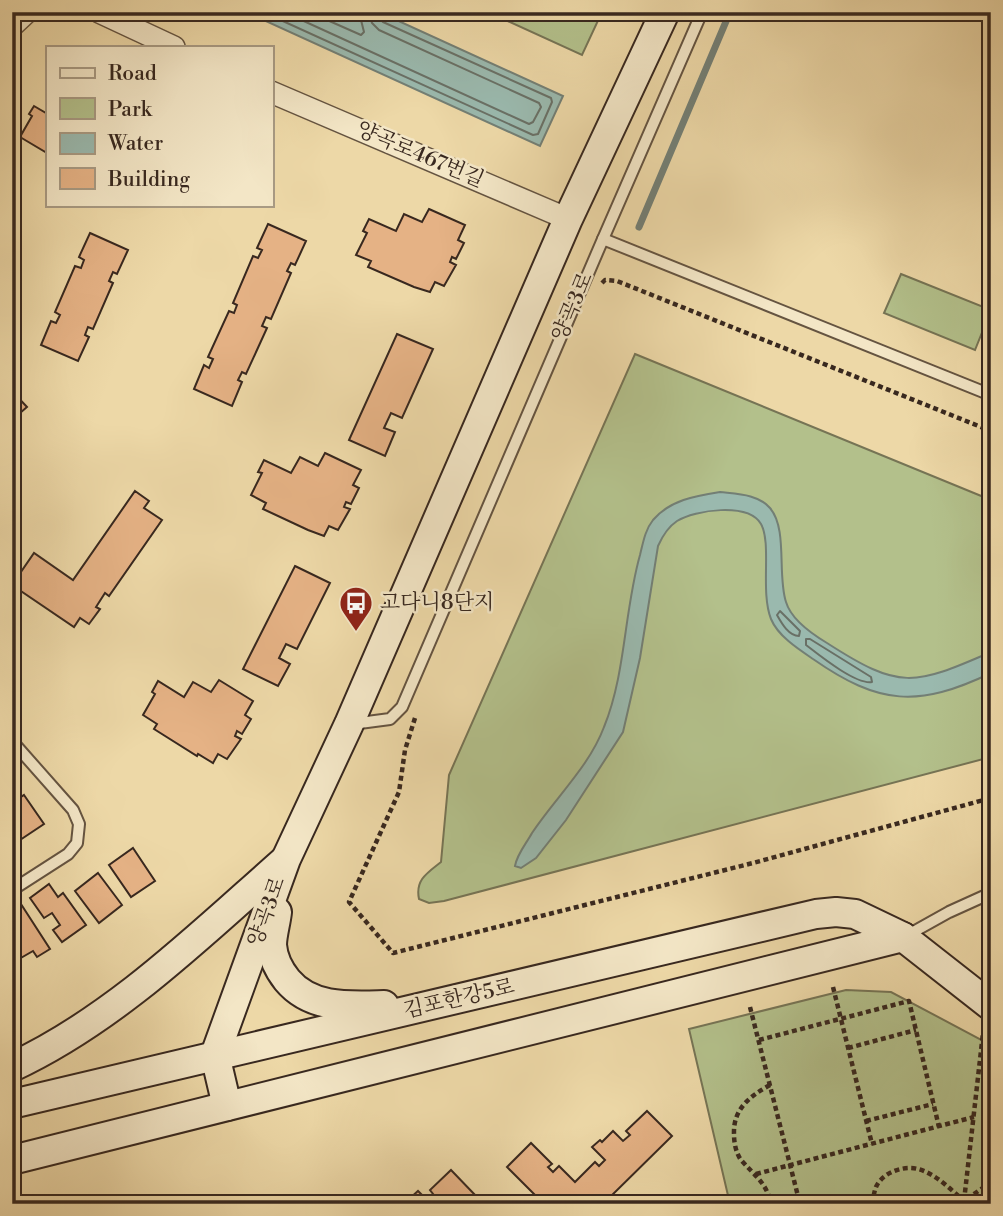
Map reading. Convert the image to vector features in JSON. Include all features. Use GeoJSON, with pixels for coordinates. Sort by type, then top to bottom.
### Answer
{"type":"FeatureCollection","features":[{"type":"Feature","properties":{"kind":"street"},"geometry":{"type":"LineString","coordinates":[[12,26],[27,12]]}},
{"type":"Feature","properties":{"kind":"street"},"geometry":{"type":"LineString","coordinates":[[99,12],[172,46]]}},
{"type":"Feature","properties":{"kind":"street","name":"양곡3로"},"geometry":{"type":"LineString","coordinates":[[215,1055],[286,859],[349,724],[568,219],[665,12]]}},
{"type":"Feature","properties":{"kind":"street","name":"양곡로467번길"},"geometry":{"type":"LineString","coordinates":[[273,93],[568,219]]}},
{"type":"Feature","properties":{"kind":"street"},"geometry":{"type":"LineString","coordinates":[[286,859],[272,944],[278,969],[296,991],[321,1003],[344,1005],[442,1003]]}},
{"type":"Feature","properties":{"kind":"street"},"geometry":{"type":"LineString","coordinates":[[12,1067],[93,1019],[137,988],[286,859]]}},
{"type":"Feature","properties":{"kind":"street","name":"김포한강5로"},"geometry":{"type":"LineString","coordinates":[[12,1104],[816,914],[855,914],[904,937],[991,1006]]}},
{"type":"Feature","properties":{"kind":"street"},"geometry":{"type":"LineString","coordinates":[[12,1160],[904,937]]}},
{"type":"Feature","properties":{"kind":"street"},"geometry":{"type":"LineString","coordinates":[[215,1055],[227,1106]]}},
{"type":"Feature","properties":{"kind":"lane","name":"양곡3로"},"geometry":{"type":"LineString","coordinates":[[349,724],[390,719],[402,707],[702,12]]}},
{"type":"Feature","properties":{"kind":"lane"},"geometry":{"type":"LineString","coordinates":[[603,239],[991,395]]}},
{"type":"Feature","properties":{"kind":"lane"},"geometry":{"type":"LineString","coordinates":[[12,741],[73,810],[79,824],[77,843],[68,854],[12,890]]}},
{"type":"Feature","properties":{"kind":"lane"},"geometry":{"type":"LineString","coordinates":[[904,937],[949,912],[991,894]]}},
{"type":"Feature","properties":{"kind":"path"},"geometry":{"type":"LineString","coordinates":[[597,286],[605,280],[617,281],[991,432]]}},
{"type":"Feature","properties":{"kind":"path"},"geometry":{"type":"LineString","coordinates":[[419,706],[405,750],[399,792],[349,902],[393,953],[753,863],[991,798]]}},
{"type":"Feature","properties":{"kind":"path"},"geometry":{"type":"LineString","coordinates":[[832,987],[872,1144]]}},
{"type":"Feature","properties":{"kind":"path"},"geometry":{"type":"LineString","coordinates":[[759,1040],[909,1001],[939,1127]]}},
{"type":"Feature","properties":{"kind":"path"},"geometry":{"type":"LineString","coordinates":[[750,1007],[800,1204]]}},
{"type":"Feature","properties":{"kind":"path"},"geometry":{"type":"LineString","coordinates":[[848,1048],[916,1030]]}},
{"type":"Feature","properties":{"kind":"path"},"geometry":{"type":"LineString","coordinates":[[962,1202],[983,1033]]}},
{"type":"Feature","properties":{"kind":"path"},"geometry":{"type":"LineString","coordinates":[[770,1084],[738,1110],[733,1127],[734,1144],[740,1158],[756,1174],[769,1193],[771,1204]]}},
{"type":"Feature","properties":{"kind":"path"},"geometry":{"type":"LineString","coordinates":[[866,1121],[933,1104]]}},
{"type":"Feature","properties":{"kind":"path"},"geometry":{"type":"LineString","coordinates":[[756,1174],[974,1117]]}},
{"type":"Feature","properties":{"kind":"path"},"geometry":{"type":"LineString","coordinates":[[873,1204],[876,1187],[887,1175],[901,1169],[918,1169],[928,1174],[939,1180],[962,1202]]}},
{"type":"Feature","properties":{"kind":"path"},"geometry":{"type":"LineString","coordinates":[[962,1202],[991,1182]]}},
{"type":"Feature","properties":{"kind":"green space"},"geometry":{"type":"Polygon","coordinates":[[[488,12],[602,12],[582,55],[488,12]]]}},
{"type":"Feature","properties":{"kind":"green space"},"geometry":{"type":"Polygon","coordinates":[[[901,274],[991,310],[975,350],[884,313],[901,274]]]}},
{"type":"Feature","properties":{"kind":"green space"},"geometry":{"type":"Polygon","coordinates":[[[635,354],[991,500],[991,757],[429,903],[419,899],[418,892],[423,877],[441,862],[449,775],[635,354]]]}},
{"type":"Feature","properties":{"kind":"green space"},"geometry":{"type":"Polygon","coordinates":[[[846,990],[891,992],[991,1045],[991,1204],[730,1204],[689,1029],[846,990]]]}},
{"type":"Feature","properties":{"kind":"water"},"geometry":{"type":"Polygon","coordinates":[[[246,12],[379,12],[563,96],[540,146],[246,12]]]}},
{"type":"Feature","properties":{"kind":"water"},"geometry":{"type":"Polygon","coordinates":[[[720,492],[753,497],[770,508],[779,528],[786,602],[797,620],[809,631],[872,669],[890,675],[907,678],[943,672],[991,652],[991,673],[942,692],[920,696],[879,693],[858,686],[801,651],[774,625],[766,595],[766,543],[761,524],[754,517],[733,510],[721,510],[685,517],[671,526],[658,546],[640,658],[623,732],[566,820],[536,858],[521,868],[515,866],[532,833],[590,756],[604,727],[617,685],[635,576],[650,524],[675,503],[720,492]]]}},
{"type":"Feature","properties":{"kind":"building"},"geometry":{"type":"Polygon","coordinates":[[[34,106],[46,113],[46,152],[20,137],[32,116],[29,114],[34,106]]]}},
{"type":"Feature","properties":{"kind":"building"},"geometry":{"type":"Polygon","coordinates":[[[429,209],[465,225],[458,240],[464,243],[456,259],[452,257],[450,262],[456,265],[444,286],[435,282],[430,292],[414,287],[368,267],[371,261],[356,255],[367,233],[363,231],[369,219],[396,231],[404,214],[422,222],[429,209]]]}},
{"type":"Feature","properties":{"kind":"building"},"geometry":{"type":"Polygon","coordinates":[[[268,224],[306,241],[295,265],[291,263],[287,271],[291,273],[271,319],[266,317],[262,326],[267,328],[246,374],[242,372],[238,380],[242,382],[232,406],[194,389],[204,365],[209,368],[213,359],[208,357],[229,311],[234,313],[237,305],[233,303],[253,256],[258,258],[262,250],[257,248],[268,224]]]}},
{"type":"Feature","properties":{"kind":"building"},"geometry":{"type":"Polygon","coordinates":[[[90,233],[128,250],[117,274],[113,272],[109,281],[113,283],[93,329],[88,327],[85,335],[89,337],[78,361],[41,345],[51,321],[56,323],[60,315],[55,312],[75,266],[81,268],[84,260],[79,257],[90,233]]]}},
{"type":"Feature","properties":{"kind":"building"},"geometry":{"type":"Polygon","coordinates":[[[397,334],[433,349],[402,418],[391,413],[384,428],[395,432],[385,456],[349,440],[397,334]]]}},
{"type":"Feature","properties":{"kind":"building"},"geometry":{"type":"Polygon","coordinates":[[[12,391],[27,407],[12,420],[12,391]]]}},
{"type":"Feature","properties":{"kind":"building"},"geometry":{"type":"Polygon","coordinates":[[[325,453],[361,470],[353,485],[359,488],[351,504],[346,502],[344,507],[350,509],[338,530],[329,526],[324,536],[308,530],[263,509],[266,503],[251,495],[262,473],[258,472],[264,460],[291,473],[300,457],[318,466],[325,453]]]}},
{"type":"Feature","properties":{"kind":"building"},"geometry":{"type":"Polygon","coordinates":[[[135,491],[149,501],[144,508],[162,520],[109,596],[105,593],[96,607],[100,609],[89,624],[80,618],[74,627],[12,585],[34,553],[73,580],[135,491]]]}},
{"type":"Feature","properties":{"kind":"building"},"geometry":{"type":"Polygon","coordinates":[[[295,566],[330,583],[297,649],[286,644],[279,658],[290,664],[278,686],[243,669],[295,566]]]}},
{"type":"Feature","properties":{"kind":"building"},"geometry":{"type":"Polygon","coordinates":[[[219,680],[253,701],[245,715],[251,719],[242,734],[237,731],[235,736],[241,739],[227,759],[218,754],[213,763],[198,754],[197,756],[154,729],[157,724],[143,715],[155,694],[152,692],[158,681],[184,697],[193,682],[211,692],[219,680]]]}},
{"type":"Feature","properties":{"kind":"building"},"geometry":{"type":"Polygon","coordinates":[[[24,795],[44,824],[14,844],[12,803],[24,795]]]}},
{"type":"Feature","properties":{"kind":"building"},"geometry":{"type":"Polygon","coordinates":[[[133,848],[155,881],[131,897],[109,865],[133,848]]]}},
{"type":"Feature","properties":{"kind":"building"},"geometry":{"type":"Polygon","coordinates":[[[98,873],[122,905],[99,923],[75,891],[98,873]]]}},
{"type":"Feature","properties":{"kind":"building"},"geometry":{"type":"Polygon","coordinates":[[[49,884],[58,897],[63,893],[86,925],[62,942],[53,930],[60,925],[52,913],[44,918],[30,898],[49,884]]]}},
{"type":"Feature","properties":{"kind":"building"},"geometry":{"type":"Polygon","coordinates":[[[19,901],[50,949],[37,957],[33,951],[19,959],[12,949],[12,905],[19,901]]]}},
{"type":"Feature","properties":{"kind":"building"},"geometry":{"type":"Polygon","coordinates":[[[647,1111],[672,1136],[603,1204],[544,1204],[507,1167],[531,1143],[552,1164],[548,1167],[553,1172],[559,1166],[575,1182],[595,1162],[599,1166],[605,1160],[592,1147],[613,1131],[623,1141],[630,1135],[626,1131],[647,1111]]]}},
{"type":"Feature","properties":{"kind":"building"},"geometry":{"type":"Polygon","coordinates":[[[451,1170],[476,1196],[467,1204],[398,1204],[404,1199],[407,1201],[418,1191],[427,1200],[433,1194],[430,1190],[451,1170]]]}},
{"type":"Feature","properties":{"kind":"waterway"},"geometry":{"type":"LineString","coordinates":[[639,227],[730,12]]}},
{"type":"Feature","properties":{"kind":"place","name":"고다니8단지"},"geometry":{"type":"Point","coordinates":[356,633]}}]}
